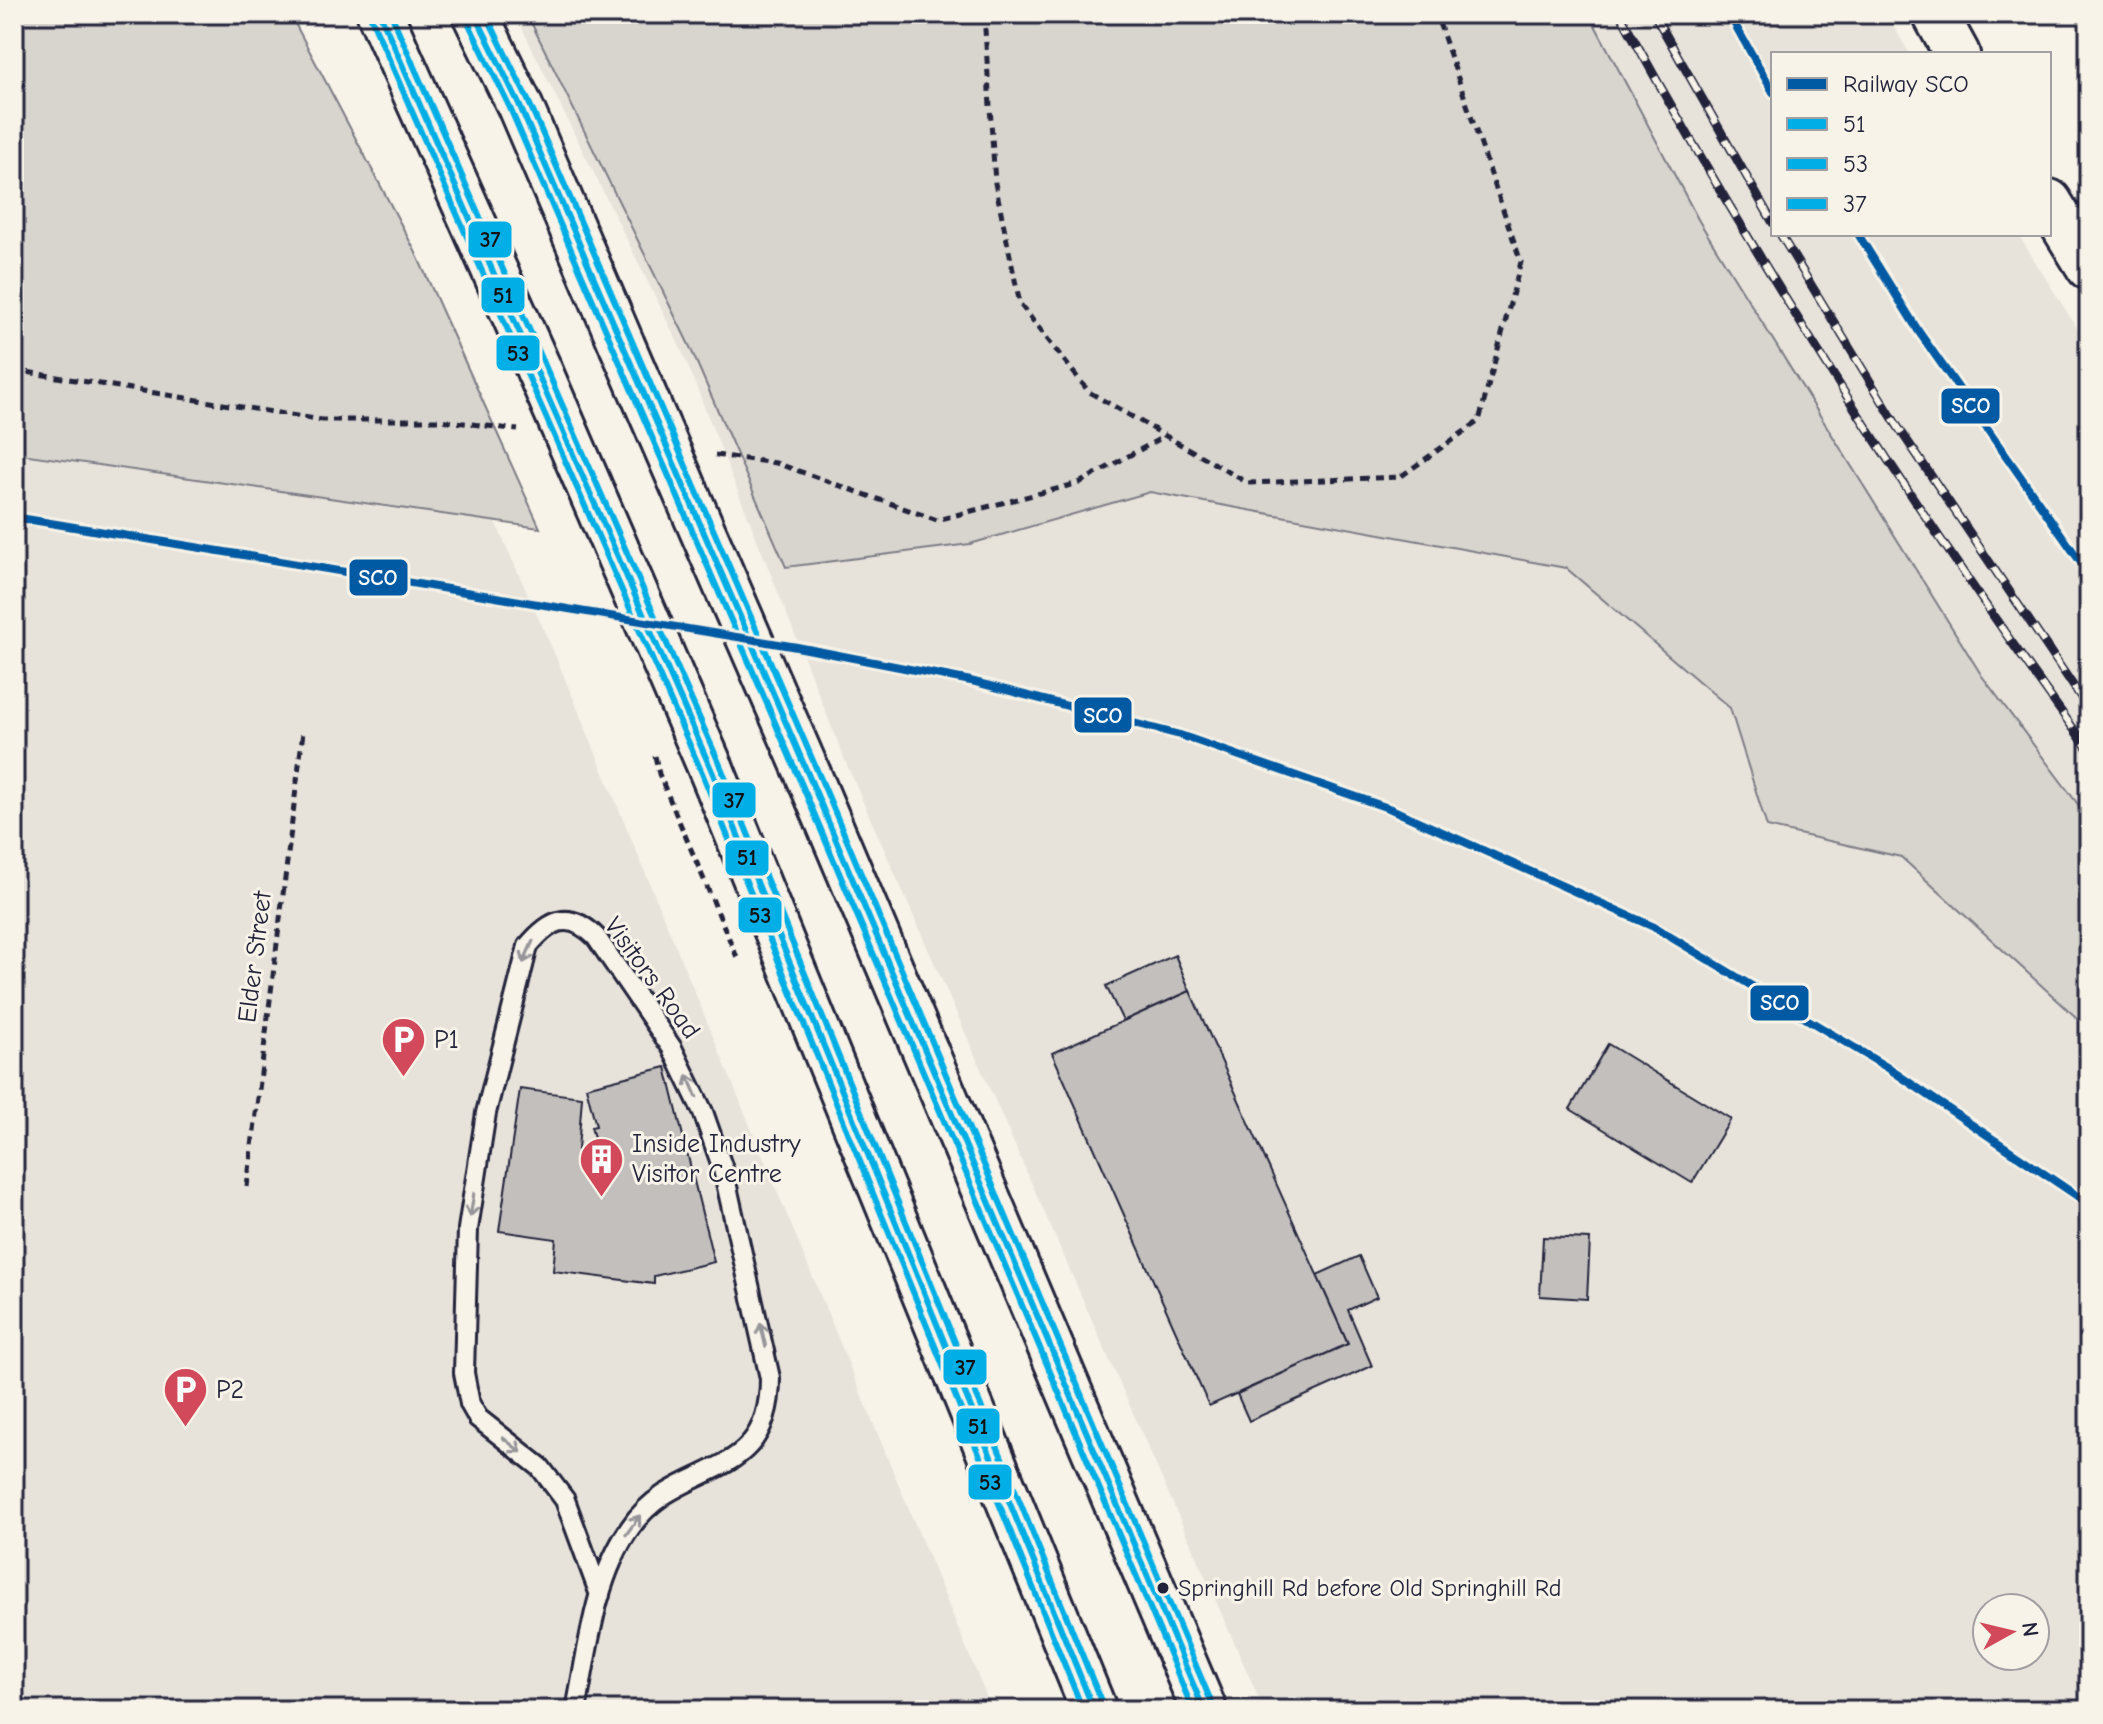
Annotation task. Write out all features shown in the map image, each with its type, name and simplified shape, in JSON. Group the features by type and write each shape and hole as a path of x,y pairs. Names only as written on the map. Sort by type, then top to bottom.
{"main road":[{"path":"380,14 539,370 711,769 1094,1710"},
{"path":"475,14 519,104 814,788 1204,1710"},
{"path":"1935,14 1956,52"},
{"path":"2051,205 2089,267"}],"lane":[{"name":"Visitors Road","path":"576,1710 600,1595 625,1536 649,1504 732,1460 754,1443 769,1409 770,1378 723,1169 687,1074 596,937 580,924 562,921 540,930 528,946 486,1113 468,1229 464,1373 470,1404 478,1418 540,1467 565,1500 600,1595"}],"path":[{"path":"984,14 995,183 1020,304 1089,392 1248,483 1400,477 1479,421 1521,262 1436,14"},
{"name":"Elder Street","path":"247,1187 303,732"}],"shaded area":[{"path":"14,14 267,14 556,657 992,1710 14,1710"},
{"path":"14,14 290,14 415,251 540,528 14,453"},
{"path":"515,14 1886,14 1909,52 1771,52 1771,236 2019,236 2089,347 2089,1710 1264,1710 846,763 682,351"},
{"path":"527,14 1589,14 1699,221 1982,676 2089,819 2089,1029 1901,857 1767,827 1730,708 1566,568 1150,492 970,544 786,567 690,347"}],"building":[{"path":"1175,955 1190,991 1123,1021 1106,986"},
{"path":"1190,991 1348,1344 1209,1406 1052,1053"},
{"path":"1608,1044 1731,1119 1692,1183 1570,1109"},
{"name":"Inside Industry Visitor Centre","path":"666,1067 714,1262 654,1276 654,1284 553,1271 556,1239 499,1231 520,1089 582,1097 577,1163 602,1166 591,1127 596,1126 586,1087"},
{"path":"1543,1237 1590,1239 1587,1299 1540,1296"},
{"path":"1359,1256 1377,1297 1348,1310 1372,1366 1249,1421 1237,1394 1348,1344 1317,1275"}],"railway":[{"path":"1620,14 1728,204 1842,390 1963,572 2089,750"},
{"path":"1654,14 1771,219"},
{"path":"1781,236 1898,427 2089,709"}],"rail line":[{"name":"SCO","path":"1729,14 1771,88"},
{"name":"SCO","path":"1859,236 1919,332 2089,574"},
{"name":"SCO","path":"14,517 797,647 971,681 1180,735 1391,809 1654,927 1888,1068 2089,1204"}],"transit line":[{"name":"51","path":"380,14 711,769 1094,1710"},
{"name":"37","path":"391,14 720,765 1103,1706"},
{"name":"51","path":"475,14 519,104 814,788 1204,1710"},
{"name":"37","path":"486,14 528,100 823,784 1213,1706"},
{"name":"53","path":"371,18 702,773 1083,1710"},
{"name":"53","path":"466,18 510,108 805,792 1193,1710"}],"place":[{"name":"P1","path":"403,1079"},
{"name":"Inside Industry Visitor Centre","path":"601,1198"},
{"name":"P2","path":"185,1429"},
{"name":"Springhill Rd before Old Springhill Rd","path":"1163,1588"}]}
